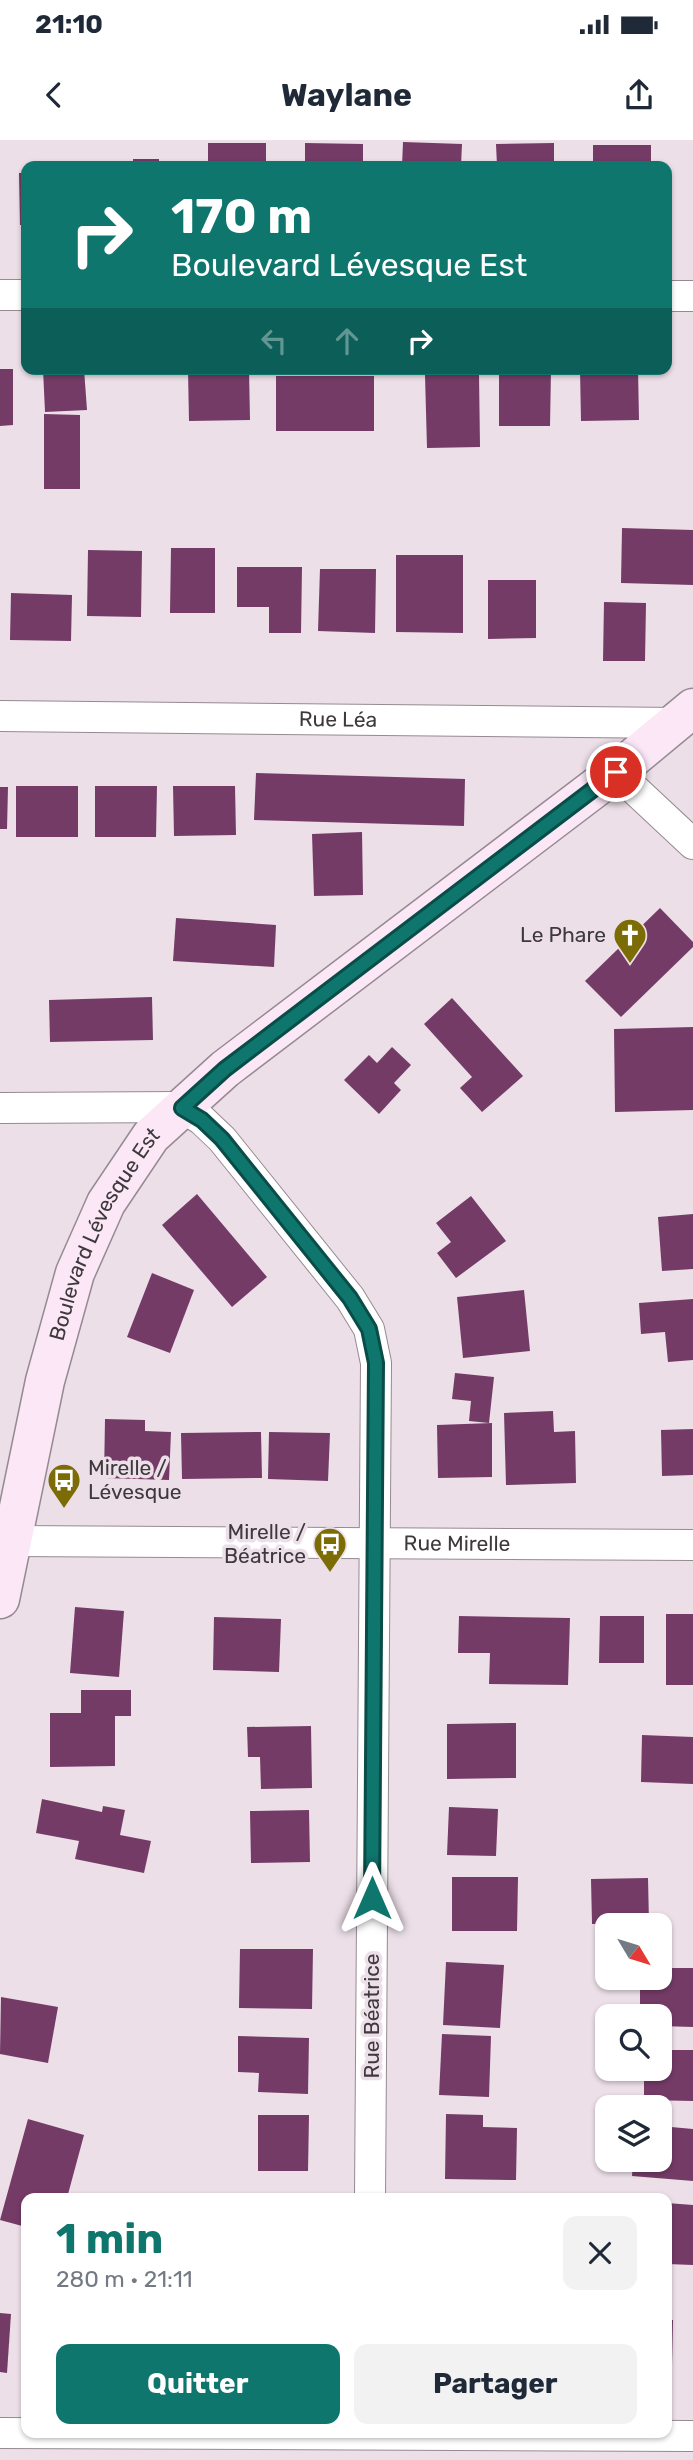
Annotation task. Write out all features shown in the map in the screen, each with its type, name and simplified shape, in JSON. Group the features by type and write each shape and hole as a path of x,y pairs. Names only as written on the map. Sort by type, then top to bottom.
{"street":[{"path":"0,295 21,295"},
{"path":"672,296 693,296"},
{"name":"Rue Léa","path":"0,716 685,715"},
{"name":"Boulevard Lévesque Est","path":"0,1599 13,1541 10,1501 65,1306 80,1261 106,1203 151,1136 225,1069 616,772 685,715"},
{"path":"616,772 693,844"},
{"path":"0,1108 182,1108"},
{"name":"Rue Béatrice","path":"182,1108 202,1120 222,1139 350,1298 369,1329 376,1363 370,2193"},
{"name":"Rue Mirelle","path":"13,1541 693,1545"},
{"path":"0,2433 21,2433"},
{"path":"672,2436 693,2436"}],"building":[{"path":"403,142 462,144 461,161 402,161"},
{"path":"208,143 266,143 266,161 208,161"},
{"path":"305,143 363,144 363,161 305,161"},
{"path":"554,143 554,161 497,161 496,144"},
{"path":"593,145 651,145 651,161 593,161"},
{"path":"133,159 159,159 159,161"},
{"path":"19,173 21,173 21,225"},
{"path":"0,369 13,369 13,425 0,426"},
{"path":"43,375 84,375 87,410 45,412"},
{"path":"188,375 249,375 250,420 189,421"},
{"path":"425,375 479,375 480,447 427,448"},
{"path":"499,375 551,375 550,426 499,426"},
{"path":"580,375 638,375 639,420 581,421"},
{"path":"276,376 374,376 374,431 276,431"},
{"path":"44,414 80,415 80,489 44,489"},
{"path":"622,528 693,530 693,585 621,583"},
{"path":"171,548 215,548 215,613 170,613"},
{"path":"88,550 142,551 141,617 87,616"},
{"path":"396,555 463,555 463,633 396,632"},
{"path":"237,567 302,567 301,633 269,633 269,607 237,607"},
{"path":"320,569 376,569 375,633 318,631"},
{"path":"488,580 536,580 536,638 488,639"},
{"path":"11,593 72,595 71,641 10,640"},
{"path":"604,602 646,603 645,661 603,661"},
{"path":"256,773 465,779 464,826 254,820"},
{"path":"16,786 78,786 78,837 16,837"},
{"path":"95,786 157,786 156,837 95,837"},
{"path":"173,786 235,786 236,835 174,836"},
{"path":"0,787 8,787 7,829 0,829"},
{"path":"362,832 363,895 314,896 312,834"},
{"path":"660,908 693,942 693,947 621,1017 585,981"},
{"path":"176,918 276,925 274,967 173,961"},
{"path":"152,997 153,1040 50,1042 49,1000"},
{"path":"452,998 523,1076 482,1112 460,1088 472,1077 424,1024"},
{"path":"693,1027 693,1110 615,1112 614,1029"},
{"path":"392,1047 411,1065 394,1083 401,1090 379,1114 344,1080 369,1055 377,1063"},
{"path":"197,1194 267,1277 232,1307 162,1225"},
{"path":"471,1196 506,1241 456,1278 437,1253 451,1242 436,1223"},
{"path":"693,1214 693,1269 662,1271 658,1217"},
{"path":"152,1273 194,1290 170,1353 127,1337"},
{"path":"524,1290 530,1351 463,1358 457,1297"},
{"path":"693,1299 693,1360 668,1362 665,1332 641,1334 639,1303"},
{"path":"455,1373 494,1377 489,1423 469,1421 471,1401 452,1399"},
{"path":"553,1411 554,1432 575,1431 576,1483 506,1485 504,1413"},
{"path":"105,1419 145,1420 145,1431 171,1432 169,1480 104,1478"},
{"path":"492,1423 492,1477 438,1478 437,1425"},
{"path":"693,1429 693,1475 662,1476 661,1430"},
{"path":"261,1432 262,1478 182,1479 181,1433"},
{"path":"269,1432 330,1433 328,1481 268,1479"},
{"path":"75,1607 124,1611 119,1677 70,1673"},
{"path":"666,1614 693,1614 693,1685 666,1685"},
{"path":"459,1616 570,1618 568,1685 489,1684 490,1653 458,1653"},
{"path":"600,1616 644,1616 644,1663 599,1663"},
{"path":"214,1617 281,1619 279,1672 213,1670"},
{"path":"81,1690 131,1690 131,1716 115,1716 115,1766 50,1767 50,1713 81,1713"},
{"path":"516,1723 516,1778 447,1779 447,1724"},
{"path":"311,1726 312,1788 261,1789 260,1757 248,1757 247,1727"},
{"path":"642,1735 693,1737 693,1784 641,1782"},
{"path":"42,1799 102,1812 103,1806 125,1810 120,1835 151,1841 144,1873 75,1859 79,1841 36,1833"},
{"path":"449,1807 498,1809 496,1856 447,1855"},
{"path":"309,1810 310,1862 251,1863 250,1811"},
{"path":"452,1877 518,1877 517,1931 452,1931"},
{"path":"648,1878 649,1913 595,1913 595,1924 592,1924 591,1879"},
{"path":"240,1949 313,1949 312,2009 239,2008"},
{"path":"446,1962 504,1965 500,2028 443,2025"},
{"path":"672,1968 693,1968 693,2027 672,2026 672,2004 640,2004 640,1990 672,1990"},
{"path":"1,1997 58,2007 48,2063 0,2054"},
{"path":"442,2034 491,2036 489,2097 439,2095"},
{"path":"238,2036 309,2038 308,2094 258,2092 259,2073 238,2072"},
{"path":"672,2050 693,2050 693,2101 672,2101 672,2095 644,2095 644,2081 672,2081"},
{"path":"446,2114 483,2115 483,2127 517,2128 516,2180 445,2179"},
{"path":"258,2115 309,2115 308,2171 258,2171"},
{"path":"28,2119 84,2135 68,2193 21,2193 21,2226 0,2220"},
{"path":"672,2127 693,2129 693,2181 632,2176 632,2172 672,2172"},
{"path":"672,2203 693,2205 693,2265 672,2264"},
{"path":"0,2313 11,2314 7,2373 0,2372"}],"place":[{"name":"Le Phare","path":"630,965"},
{"name":"Mirelle / Lévesque","path":"64,1510"},
{"name":"Mirelle / Béatrice","path":"330,1574"}],"route":[{"path":"372,1898 376,1363 369,1329 350,1298 222,1139 202,1120 182,1108 225,1069 616,772"}]}
